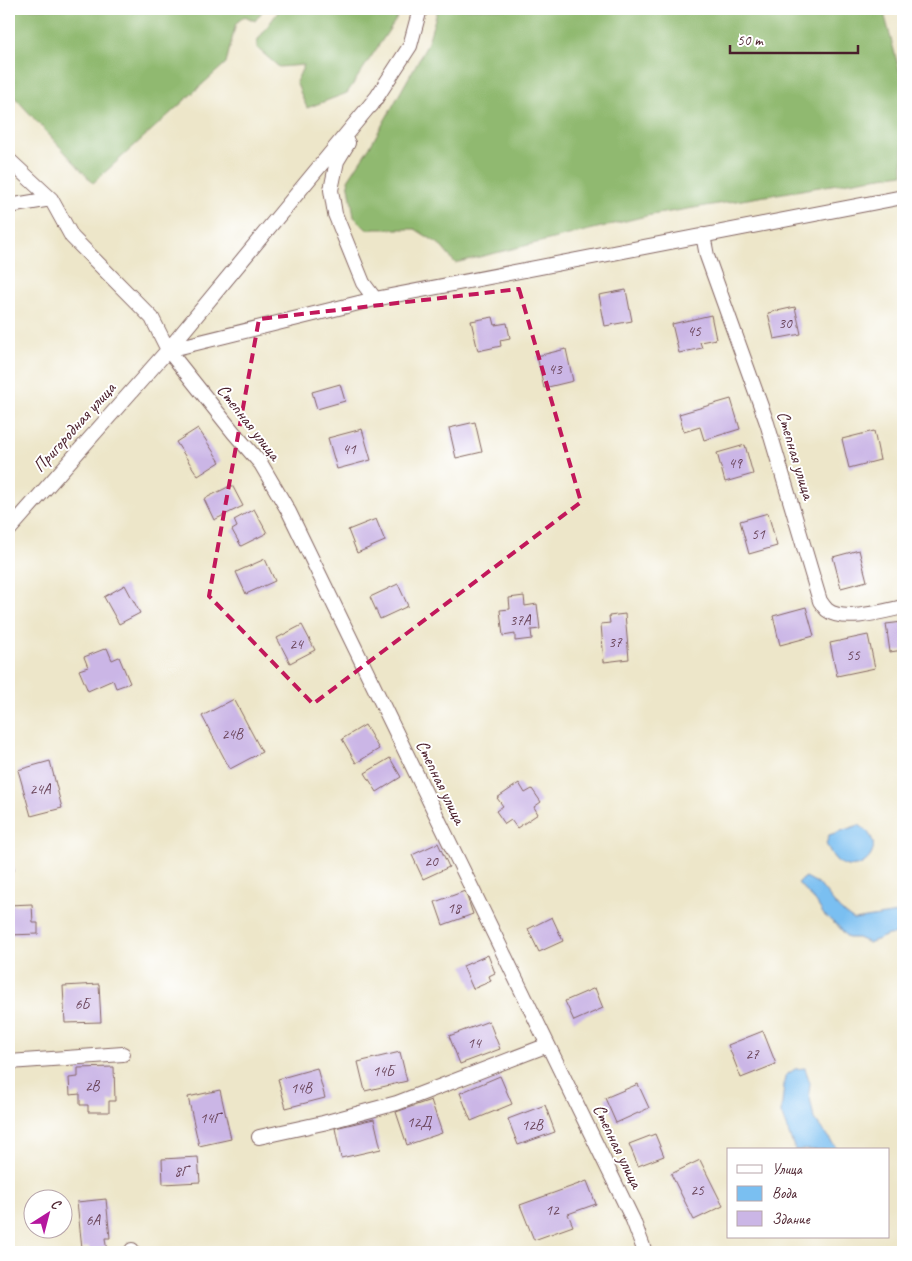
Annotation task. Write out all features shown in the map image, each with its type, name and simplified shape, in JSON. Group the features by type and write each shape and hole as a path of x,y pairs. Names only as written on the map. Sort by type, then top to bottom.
{"street":[{"path":"374,299 363,283 346,244 335,214 331,190 337,161 410,46 420,9"},
{"name":"Пригородная улица","path":"9,530 168,350 376,98"},
{"name":"Степная улица","path":"9,160 51,199 72,237 152,318 168,350 261,464 289,512 633,1220 644,1252"},
{"path":"168,350 374,299 903,197"},
{"path":"9,206 51,199"},
{"name":"Степная улица","path":"703,236 707,256 768,423 820,601 828,611 841,616 874,614 903,607"},
{"path":"259,1137 322,1123 396,1103 548,1045"},
{"path":"9,1062 123,1054"}],"highlighted area":[{"path":"519,289 581,502 313,704 209,596 259,319"}],"green space":[{"path":"9,9 264,9 255,21 245,16 236,23 226,63 93,183 9,91"},
{"path":"280,9 399,9 397,18 347,93 307,108 296,82 304,65 279,67 257,48 257,41"},
{"path":"438,9 883,9 903,84 903,174 646,216 455,263 439,244 415,229 366,229 354,217 348,180 372,143 427,45"}],"water":[{"path":"859,825 869,833 873,842 873,851 862,864 854,866 845,865 836,860 826,844 829,835"},
{"path":"806,877 819,884 840,910 854,920 903,912 903,933 888,935 869,943 858,938 848,938 839,927 824,915 816,902 798,883"},
{"path":"805,1068 810,1083 809,1093 814,1119 836,1148 794,1148 781,1113 785,1076 795,1069"}],"building":[{"path":"626,290 632,321 605,326 599,295"},
{"path":"795,307 801,334 774,339 768,313"},
{"path":"711,315 716,339 700,342 702,348 679,353 672,324"},
{"path":"493,317 495,325 507,323 510,338 500,340 501,346 478,351 471,321"},
{"path":"566,349 573,381 544,388 537,356"},
{"path":"340,384 345,401 317,409 312,392"},
{"path":"731,399 740,429 704,440 700,427 684,432 679,414"},
{"path":"475,422 482,452 456,458 449,428"},
{"path":"198,428 220,462 198,476 176,442"},
{"path":"362,429 371,460 337,469 328,438"},
{"path":"874,431 880,460 849,468 842,439"},
{"path":"745,445 753,474 725,482 717,453"},
{"path":"232,485 243,506 214,520 204,499"},
{"path":"254,509 267,533 241,546 232,530 237,527 234,520"},
{"path":"768,513 777,546 749,554 740,521"},
{"path":"376,519 385,541 357,553 348,530"},
{"path":"859,550 867,581 841,588 833,557"},
{"path":"265,559 275,581 246,594 236,572"},
{"path":"398,584 408,606 380,619 370,597"},
{"path":"125,585 140,613 119,624 104,597"},
{"path":"524,596 525,606 537,604 540,629 531,630 532,639 515,641 515,634 503,636 500,610 510,609 509,598"},
{"path":"806,607 814,636 780,645 773,616"},
{"path":"625,614 629,659 604,662 601,624 610,623 609,616"},
{"path":"903,622 903,650 890,652 886,624"},
{"path":"302,625 315,650 290,663 277,638"},
{"path":"868,635 875,668 837,676 830,643"},
{"path":"107,648 112,660 119,657 130,683 116,688 113,680 88,691 79,670 88,667 84,657"},
{"path":"234,699 262,752 230,769 202,716"},
{"path":"365,725 379,749 356,763 342,739"},
{"path":"390,758 401,777 377,792 365,773"},
{"path":"50,761 62,808 31,816 18,770"},
{"path":"519,783 525,793 532,789 541,802 534,807 538,814 517,828 511,820 505,824 496,811 503,806 497,798"},
{"path":"438,843 449,867 423,879 412,855"},
{"path":"9,845 11,845 14,871 9,872"},
{"path":"465,891 473,914 443,925 435,902"},
{"path":"32,904 33,923 38,923 38,934 9,935 9,905"},
{"path":"552,917 563,941 539,952 528,929"},
{"path":"488,955 495,973 489,976 491,981 473,989 463,966"},
{"path":"99,984 101,1022 65,1023 63,986"},
{"path":"595,988 603,1008 574,1021 565,1001"},
{"path":"489,1021 500,1049 460,1064 449,1036"},
{"path":"763,1031 776,1064 741,1078 728,1045"},
{"path":"400,1052 407,1081 365,1091 358,1062"},
{"path":"114,1067 115,1101 109,1101 109,1112 88,1112 88,1105 80,1105 80,1094 70,1095 69,1078 78,1077 78,1068"},
{"path":"317,1068 325,1098 286,1108 278,1079"},
{"path":"500,1076 512,1104 471,1121 460,1093"},
{"path":"638,1084 649,1108 616,1123 605,1098"},
{"path":"220,1090 231,1139 199,1146 188,1097"},
{"path":"431,1100 442,1133 407,1145 396,1112"},
{"path":"545,1105 555,1132 518,1145 508,1119"},
{"path":"374,1119 381,1149 341,1158 335,1128"},
{"path":"655,1134 664,1156 638,1166 629,1144"},
{"path":"198,1157 200,1182 163,1184 162,1159"},
{"path":"700,1160 723,1206 694,1220 671,1174"},
{"path":"587,1181 596,1204 568,1214 573,1226 534,1240 520,1205"},
{"path":"106,1199 110,1238 105,1238 107,1252 90,1252 89,1247 82,1248 77,1202"}]}
